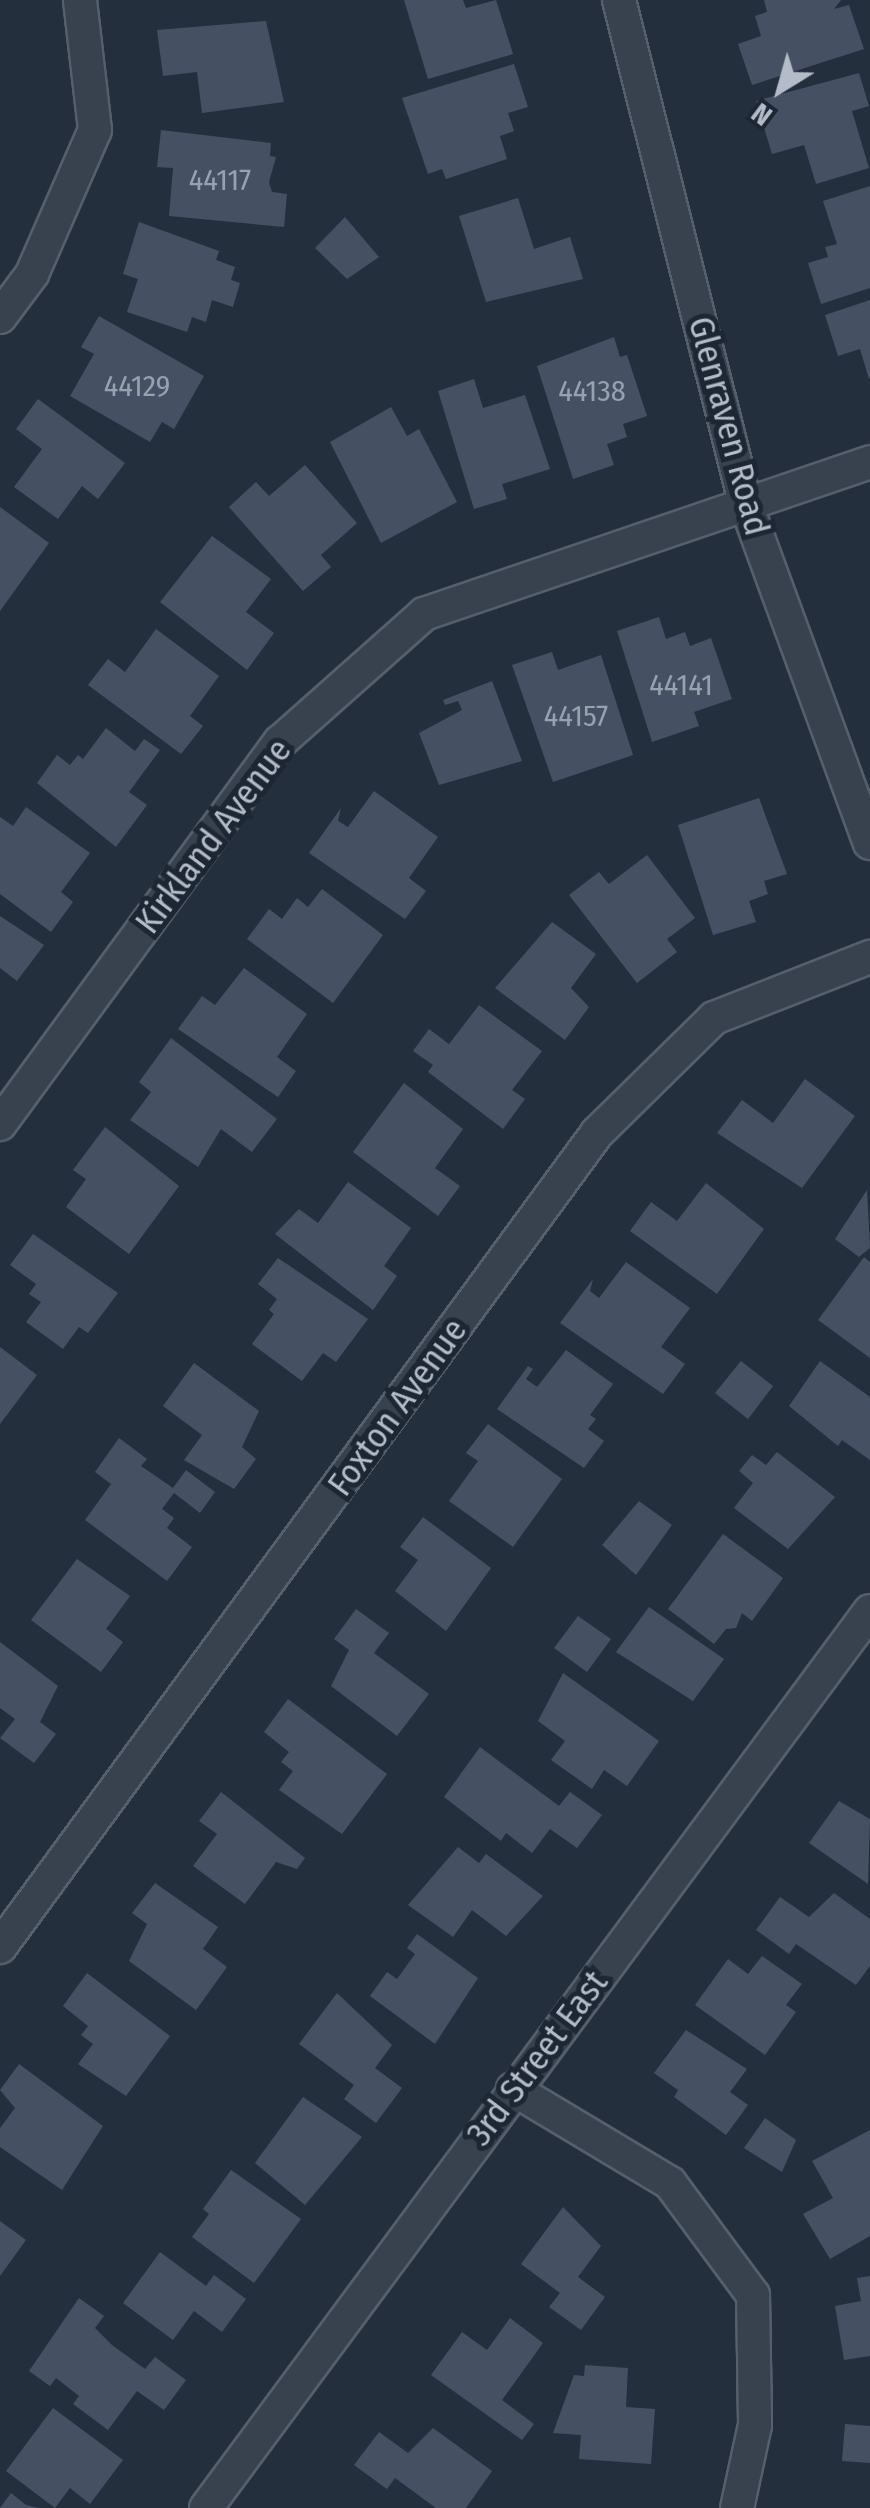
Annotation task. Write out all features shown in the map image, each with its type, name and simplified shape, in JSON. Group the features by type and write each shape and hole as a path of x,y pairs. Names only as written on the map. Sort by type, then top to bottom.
{"street":[{"path":"0,317 32,274 95,130 80,0"},
{"name":"Glenraven Road","path":"619,0 745,502 870,843"},
{"name":"Kirkland Avenue","path":"0,1124 280,742 424,614 870,462"},
{"name":"Foxton Avenue","path":"0,1947 598,1133 714,1018 870,958"},
{"name":"3rd Street East","path":"206,2508 870,1611"},
{"path":"513,2089 670,2184 753,2295 755,2425 737,2508"}],"building":[{"path":"404,0 463,0 466,8 496,0 513,54 428,79"},
{"path":"764,0 841,0 834,9 849,5 864,49 752,85 738,44 761,36 755,16 767,12"},
{"path":"266,21 284,102 202,113 197,72 163,76 157,30"},
{"path":"514,64 528,107 508,113 514,131 500,136 507,159 446,179 442,169 428,174 402,98"},
{"path":"859,73 869,106 852,111 869,168 816,184 804,145 772,154 756,101"},
{"path":"161,130 271,143 270,156 276,157 269,182 272,192 287,194 284,227 169,216 173,168 157,167"},
{"path":"870,186 870,288 821,304 808,263 828,257 825,247 837,244 823,201"},
{"path":"518,198 534,249 570,237 583,279 486,302 459,216"},
{"path":"345,217 379,257 347,279 315,248"},
{"path":"139,222 219,251 216,260 235,267 231,280 240,283 233,307 212,300 206,322 192,317 187,332 127,312 138,279 123,274"},
{"path":"870,300 869,379 860,349 838,356 825,315"},
{"path":"99,316 204,376 174,429 162,422 150,442 70,396 94,354 81,347"},
{"path":"614,337 620,357 627,355 647,416 623,424 627,437 607,444 614,465 573,479 537,366"},
{"path":"474,379 483,408 525,395 550,469 502,484 507,499 474,509 438,391"},
{"path":"38,399 125,463 98,499 82,486 58,519 14,487 42,449 16,429"},
{"path":"391,407 407,436 419,429 457,502 381,543 330,442"},
{"path":"305,465 357,523 321,555 331,567 303,591 229,507 256,482 269,496"},
{"path":"0,507 49,543 0,611"},
{"path":"212,536 271,579 246,612 274,633 247,670 160,602"},
{"path":"659,617 666,639 685,632 690,646 711,638 732,699 694,712 699,726 652,742 617,631"},
{"path":"156,629 219,676 190,716 203,726 181,754 88,685 108,659 125,672"},
{"path":"552,652 558,670 601,655 633,755 553,782 512,665"},
{"path":"492,681 522,761 439,785 419,733 462,710 458,701 445,705 443,700"},
{"path":"106,728 135,751 144,739 160,750 129,792 147,805 116,847 37,783 57,755 70,765 78,755 83,759"},
{"path":"374,791 438,837 409,878 426,891 405,919 309,853 341,808 338,821 348,827"},
{"path":"759,798 787,874 764,881 768,894 749,901 756,922 713,935 678,825"},
{"path":"26,807 90,853 61,892 73,902 51,932 0,894 0,817 13,826"},
{"path":"647,855 695,918 667,939 677,952 637,983 569,895 599,872 609,884"},
{"path":"322,889 383,935 333,1003 247,939 269,909 282,919 297,898 308,907"},
{"path":"0,916 44,945 17,981 0,968"},
{"path":"552,922 596,954 571,988 589,1007 565,1040 495,988"},
{"path":"244,968 307,1014 277,1057 296,1071 278,1097 178,1029 202,996 215,1005"},
{"path":"479,1005 542,1051 512,1090 525,1099 503,1129 428,1072 433,1065 413,1051 429,1029 449,1044"},
{"path":"171,1038 277,1119 252,1152 221,1129 198,1167 130,1120 151,1092 139,1082"},
{"path":"805,1079 855,1116 802,1188 717,1133 742,1100 773,1123"},
{"path":"404,1083 463,1129 435,1168 460,1186 438,1216 353,1152"},
{"path":"105,1127 179,1186 129,1254 66,1207 86,1179 73,1170"},
{"path":"348,1182 411,1228 384,1266 397,1276 373,1310 275,1234 299,1209 318,1223"},
{"path":"706,1183 764,1229 717,1294 630,1231 651,1202 677,1221"},
{"path":"867,1190 870,1248 859,1257 835,1239"},
{"path":"33,1234 118,1293 88,1333 79,1327 63,1349 26,1322 41,1302 29,1294 36,1284 10,1265"},
{"path":"864,1257 870,1262 870,1358 818,1320"},
{"path":"278,1258 368,1319 336,1362 323,1353 302,1381 252,1344 274,1314 269,1310 277,1299 258,1284"},
{"path":"626,1262 690,1308 661,1347 685,1364 663,1394 560,1323 593,1279 590,1291 599,1298"},
{"path":"0,1347 37,1375 0,1424"},
{"path":"566,1350 613,1384 590,1415 596,1419 588,1429 604,1441 584,1468 497,1409 528,1366 533,1369 526,1379 537,1387"},
{"path":"741,1361 773,1386 748,1419 715,1393"},
{"path":"820,1361 870,1397 870,1460 842,1440 838,1446 789,1406"},
{"path":"194,1363 259,1411 242,1447 256,1459 234,1489 184,1460 202,1435 163,1406"},
{"path":"488,1424 562,1479 513,1547 449,1501 478,1461 466,1453"},
{"path":"119,1438 147,1459 141,1466 173,1488 186,1470 215,1492 200,1513 174,1493 162,1509 174,1518 167,1528 192,1547 167,1581 85,1520 111,1484 95,1472"},
{"path":"777,1452 835,1497 788,1549 734,1508 753,1483 739,1471 752,1455 766,1465"},
{"path":"639,1501 672,1525 636,1575 602,1545"},
{"path":"423,1517 491,1568 446,1631 395,1591 418,1560 400,1547"},
{"path":"723,1534 783,1578 752,1621 742,1613 736,1628 726,1629 714,1644 668,1609"},
{"path":"77,1559 130,1596 106,1629 123,1642 101,1672 31,1620"},
{"path":"649,1607 724,1659 693,1701 616,1652"},
{"path":"356,1609 389,1633 374,1653 429,1694 397,1736 331,1686 349,1650 334,1639"},
{"path":"578,1616 611,1639 587,1672 554,1648"},
{"path":"0,1642 58,1686 40,1722 56,1734 34,1763 0,1738 15,1719 0,1708"},
{"path":"563,1673 659,1741 627,1786 604,1770 592,1789 551,1760 565,1741 538,1721"},
{"path":"288,1699 387,1774 342,1834 279,1790 293,1771 281,1762 289,1752 264,1732"},
{"path":"480,1747 559,1806 570,1792 602,1815 577,1848 550,1829 532,1853 506,1833 501,1841 444,1797"},
{"path":"221,1792 305,1858 297,1869 276,1862 245,1904 193,1866 217,1834 199,1821"},
{"path":"839,1801 870,1819 868,1884 809,1843"},
{"path":"458,1847 479,1863 486,1854 543,1896 506,1936 472,1910 453,1937 408,1905"},
{"path":"155,1883 218,1927 203,1949 227,1967 196,2010 129,1961 147,1924 132,1913"},
{"path":"834,1893 870,1919 870,1966 856,1985 796,1944 789,1954 756,1930 780,1897 809,1917"},
{"path":"417,1934 478,1978 435,2044 370,1996 387,1972 397,1979 415,1954 407,1948"},
{"path":"762,1956 802,1984 786,2005 796,2012 765,2055 695,2005 728,1959 748,1974"},
{"path":"87,1973 170,2036 126,2096 78,2064 93,2044 81,2035 88,2026 63,2006"},
{"path":"337,1993 392,2045 375,2068 402,2088 376,2123 344,2099 354,2085 299,2044"},
{"path":"686,2030 747,2069 730,2092 748,2105 726,2135 674,2097 678,2090 654,2073"},
{"path":"19,2064 103,2126 62,2190 0,2147 0,2128 15,2108 0,2090"},
{"path":"303,2097 362,2137 305,2205 255,2163"},
{"path":"765,2118 796,2140 782,2172 744,2148"},
{"path":"870,2130 870,2236 830,2259 803,2214 833,2198 812,2161"},
{"path":"231,2170 301,2219 254,2283 192,2237 209,2214 203,2209"},
{"path":"563,2207 601,2246 578,2277 605,2297 581,2330 549,2307 560,2293 521,2264"},
{"path":"0,2221 26,2240 0,2276"},
{"path":"160,2252 206,2286 214,2275 246,2299 222,2332 194,2311 173,2340 123,2303"},
{"path":"870,2276 870,2356 844,2360 835,2306 861,2301 857,2278"},
{"path":"79,2298 104,2316 95,2328 112,2345 145,2369 155,2357 186,2380 164,2410 137,2391 108,2430 73,2404 79,2396 56,2378 50,2386 29,2371"},
{"path":"510,2318 543,2343 502,2400 534,2424 522,2440 431,2375 462,2332 487,2350"},
{"path":"585,2365 628,2368 626,2407 655,2409 651,2464 579,2459 581,2435 553,2433 574,2375 584,2376"},
{"path":"53,2408 123,2460 90,2504 70,2488 55,2508 6,2471"},
{"path":"845,2424 870,2426 870,2463 842,2461"},
{"path":"433,2428 492,2471 466,2508 436,2508 395,2478 387,2489 354,2465 379,2432 408,2453"},
{"path":"11,2493 26,2505 39,2508 0,2508"}]}
